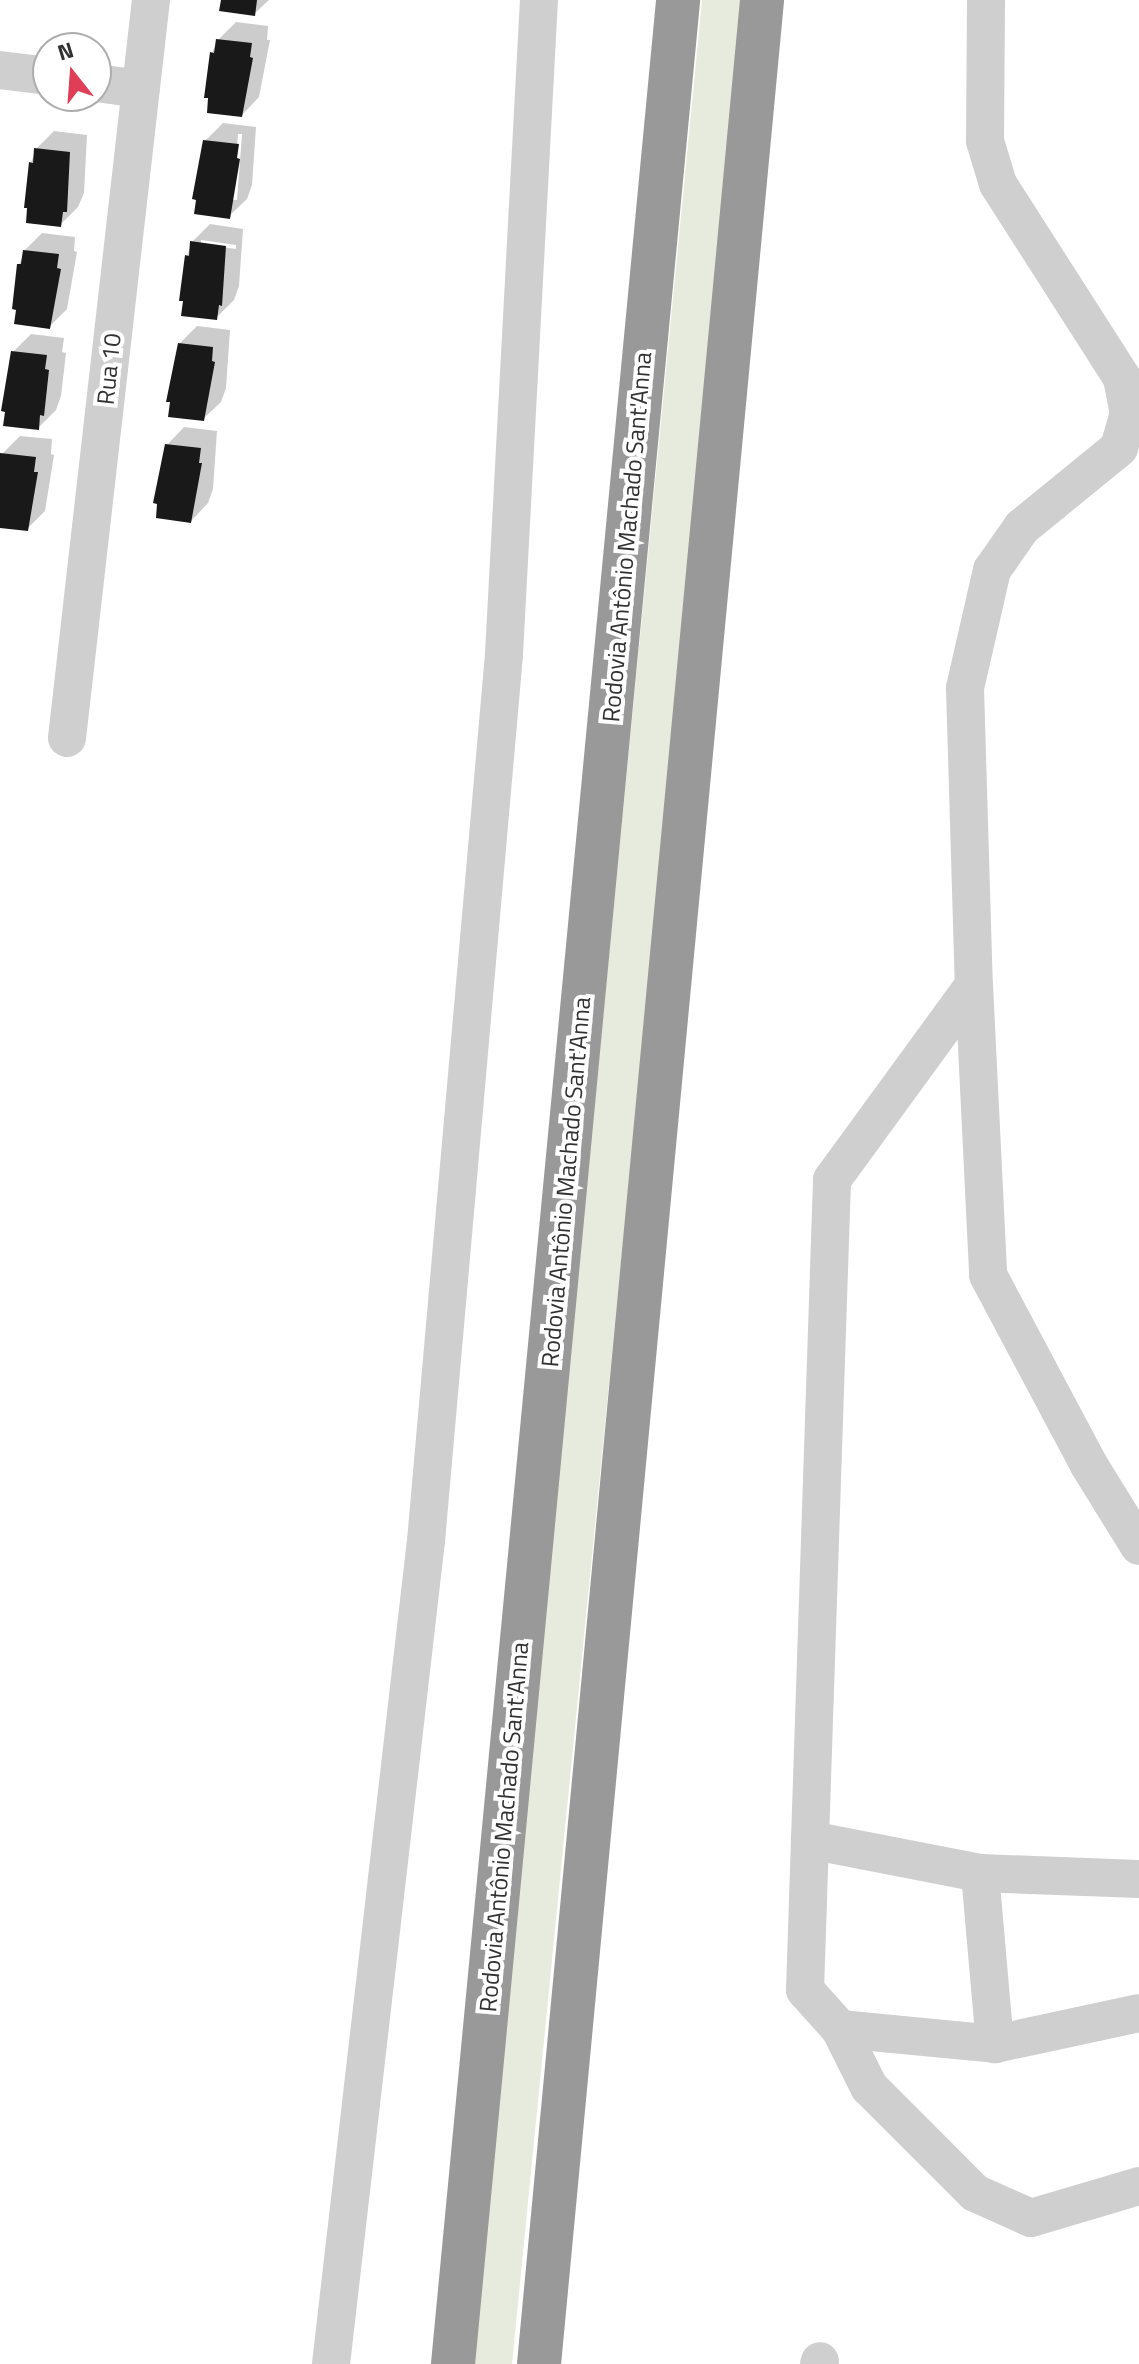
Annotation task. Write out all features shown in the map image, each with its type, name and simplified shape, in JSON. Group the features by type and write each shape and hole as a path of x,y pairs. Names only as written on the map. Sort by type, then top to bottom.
{"highway":[{"name":"Rodovia Antônio Machado Sant'Anna","path":"453,2364 678,0"},
{"path":"539,2364 762,0"}],"street":[{"name":"Rua 10","path":"67,738 151,0"},
{"path":"331,2364 426,1541 504,654 539,0"},
{"path":"986,0 985,141 998,184 1122,378 1129,413 1119,448 1022,527 992,570 965,688 974,985 988,1275 1089,1465 1139,1546"},
{"path":"0,70 32,74"},
{"path":"112,85 141,89"},
{"path":"974,985 832,1180 805,1990 840,2029 869,2087 975,2193 1031,2218 1139,2186"},
{"path":"810,1840 980,1873 1139,1879"},
{"path":"980,1873 995,2044"},
{"path":"840,2029 995,2044 1139,2013"}],"shaded area":[{"path":"702,0 743,0 690,565 512,2364 472,2364"}],"building":[{"path":"221,0 257,0 255,16 219,11"},
{"path":"216,39 252,43 250,57 253,58 242,117 207,113 208,98 204,98 210,52 214,53"},
{"path":"203,140 239,144 237,158 240,159 230,219 194,214 196,200 192,199"},
{"path":"34,148 70,152 67,212 63,212 61,227 26,223 27,208 24,208 29,162 33,163"},
{"path":"190,241 226,246 222,306 219,305 217,320 181,316 183,301 179,301"},
{"path":"23,250 59,254 57,268 61,269 50,329 14,324 16,310 12,309 17,264 21,264"},
{"path":"178,343 213,347 212,361 215,362 204,421 168,417 170,402 166,402"},
{"path":"11,351 47,355 45,369 49,370 44,416 40,415 39,430 3,426 5,412 1,411"},
{"path":"165,444 201,448 199,463 202,463 191,523 156,518 157,504 153,503"},
{"path":"0,453 36,457 34,472 38,472 28,531 0,528"}]}
